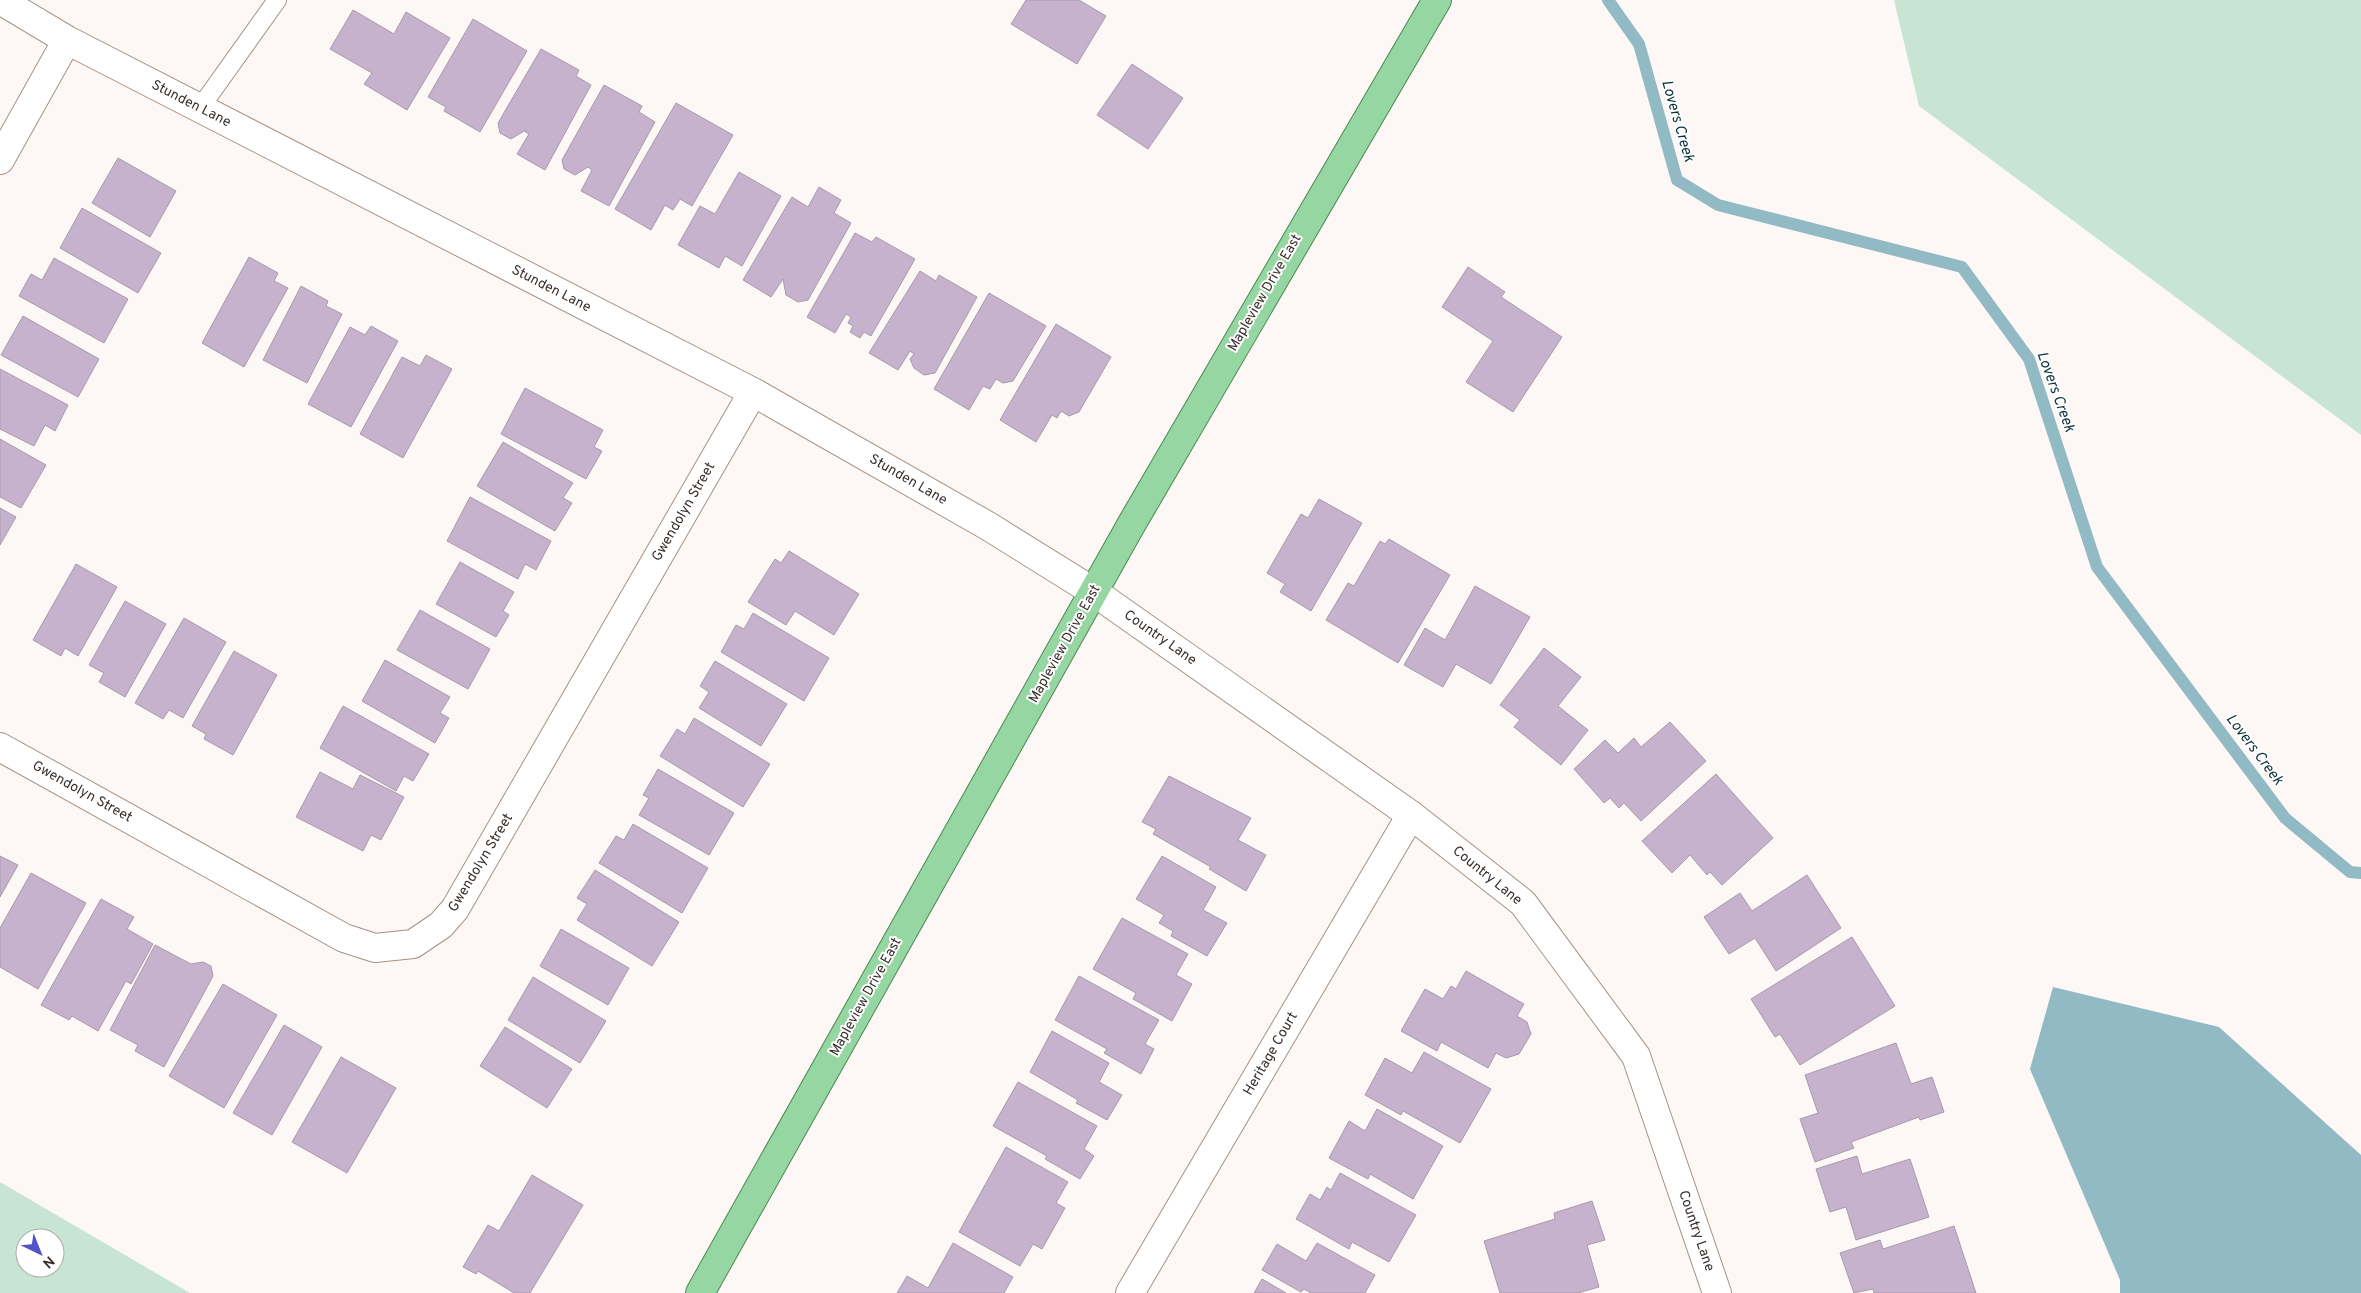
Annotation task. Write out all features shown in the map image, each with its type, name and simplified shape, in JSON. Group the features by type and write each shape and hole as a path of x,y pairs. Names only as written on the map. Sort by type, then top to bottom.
{"main road":[{"name":"Mapleview Drive East","path":"700,1293 1250,317 1437,0"}],"street":[{"name":"Stunden Lane","path":"0,0 67,40 753,392 988,526 1094,592"},
{"path":"0,160 67,40"},
{"name":"Gwendolyn Street","path":"0,747 344,938 375,948 413,944 441,926 455,909 753,392"},
{"name":"Country Lane","path":"1094,592 1411,815 1523,903 1636,1056 1717,1293"},
{"name":"Heritage Court","path":"1130,1293 1411,815"}],"lane":[{"path":"200,108 278,0"}],"green space":[{"path":"1894,0 2361,0 2361,435 1919,106"},
{"path":"0,1182 190,1293 0,1293"}],"water":[{"path":"2053,987 2219,1027 2361,1155 2361,1293 2120,1293 2120,1280 2030,1069"}],"building":[{"path":"1026,0 1079,0 1106,16 1077,64 1011,24"},
{"path":"353,10 394,34 406,12 450,38 407,110 364,84 372,73 330,49"},
{"path":"473,19 527,51 480,132 444,111 446,107 428,97"},
{"path":"541,49 579,70 576,76 591,85 545,170 517,154 529,134 524,131 511,139 500,133 498,123"},
{"path":"1132,64 1183,98 1148,149 1097,115"},
{"path":"604,85 642,106 639,112 655,122 609,206 581,191 592,170 588,167 575,175 564,169 562,160"},
{"path":"676,103 733,135 692,206 680,199 673,210 665,205 651,230 615,209"},
{"path":"118,158 176,191 150,237 92,203"},
{"path":"739,172 781,196 742,266 725,256 719,268 678,245 700,206 715,214"},
{"path":"819,187 841,200 834,213 851,223 808,300 798,302 786,295 783,279 771,297 743,280 792,197 808,207"},
{"path":"82,208 161,253 138,293 60,248"},
{"path":"855,233 872,242 876,237 915,259 871,336 864,332 860,338 850,332 853,326 848,323 851,317 846,314 835,333 807,317"},
{"path":"249,257 278,273 274,281 288,288 244,367 202,343"},
{"path":"54,258 128,299 104,343 19,296 31,274 42,280"},
{"path":"1468,267 1505,292 1501,297 1562,337 1513,412 1466,382 1493,341 1442,307"},
{"path":"920,271 936,281 939,275 977,297 935,373 924,375 914,368 910,359 914,354 910,351 898,370 869,353"},
{"path":"301,286 328,301 326,306 342,314 307,383 263,360"},
{"path":"989,293 1046,326 1013,381 1003,383 996,379 990,389 983,386 969,410 934,389"},
{"path":"23,316 99,359 78,397 1,355"},
{"path":"1056,324 1111,357 1079,412 1069,416 1061,411 1057,418 1052,415 1036,442 1000,420"},
{"path":"371,326 398,341 351,427 308,404 350,327 365,335"},
{"path":"426,355 452,369 403,458 360,434 402,357 420,366"},
{"path":"0,369 68,405 55,431 45,425 34,446 0,429"},
{"path":"525,388 603,430 594,447 602,451 586,479 501,434"},
{"path":"0,439 46,465 21,508 0,497"},
{"path":"503,442 573,483 563,498 572,503 555,531 477,486"},
{"path":"470,497 551,541 536,570 525,564 518,579 447,541"},
{"path":"1319,499 1362,523 1311,611 1280,592 1285,584 1267,573 1301,514 1308,518"},
{"path":"0,508 16,517 0,545"},
{"path":"1389,539 1450,575 1398,663 1326,620 1348,583 1354,586 1380,541 1385,544"},
{"path":"789,551 859,594 834,635 795,611 786,625 748,602 775,559 781,563"},
{"path":"460,562 514,592 503,611 509,615 496,637 436,604"},
{"path":"76,564 117,587 78,656 65,648 61,656 33,640"},
{"path":"1475,586 1530,617 1491,684 1456,664 1443,687 1404,665 1425,628 1445,640"},
{"path":"125,601 166,624 125,697 99,682 104,673 89,665"},
{"path":"420,610 490,649 468,689 397,650"},
{"path":"753,613 829,658 804,701 721,652 736,625 744,629"},
{"path":"184,618 226,642 183,718 169,710 163,719 135,703"},
{"path":"1544,648 1581,677 1558,706 1588,730 1561,765 1514,727 1520,720 1500,705"},
{"path":"234,651 277,675 233,755 204,739 206,734 192,726"},
{"path":"385,660 450,697 440,713 449,718 435,743 362,701"},
{"path":"715,661 787,704 761,746 699,708 709,692 700,686"},
{"path":"343,706 429,754 413,781 404,776 396,791 320,748"},
{"path":"694,718 770,764 743,807 660,756 677,729 685,734"},
{"path":"1670,722 1706,761 1641,821 1624,803 1619,808 1610,798 1604,803 1574,769 1605,740 1618,753 1634,738 1641,747"},
{"path":"658,769 734,813 709,855 639,815 649,798 643,795"},
{"path":"320,772 353,789 360,775 404,797 381,840 371,835 363,851 296,817"},
{"path":"1716,774 1773,838 1722,885 1710,872 1707,875 1690,855 1672,873 1642,841"},
{"path":"1169,776 1251,818 1238,840 1266,855 1246,891 1209,869 1211,867 1153,834 1156,829 1142,822"},
{"path":"633,824 708,868 682,913 599,863 616,836 624,840"},
{"path":"0,856 18,865 0,897"},
{"path":"1162,856 1216,887 1203,910 1227,923 1207,956 1171,936 1173,931 1159,923 1164,915 1136,899"},
{"path":"595,870 679,922 652,966 577,920 587,904 577,898"},
{"path":"31,873 86,903 38,989 0,967 0,928"},
{"path":"1807,875 1841,928 1776,971 1755,938 1729,954 1704,917 1740,893 1752,911"},
{"path":"101,899 134,917 127,929 153,944 131,984 126,981 98,1031 72,1016 69,1020 41,1005"},
{"path":"1122,918 1188,954 1176,975 1192,984 1172,1021 1133,999 1136,993 1093,969"},
{"path":"561,929 629,968 608,1005 540,966"},
{"path":"1852,937 1895,1006 1800,1065 1780,1034 1775,1037 1751,999"},
{"path":"155,945 191,964 203,962 211,966 213,976 164,1067 135,1051 138,1045 110,1030"},
{"path":"1466,971 1524,1004 1517,1016 1527,1022 1531,1034 1519,1054 1506,1058 1496,1053 1488,1068 1441,1042 1437,1051 1401,1031 1425,989 1443,999 1451,986 1456,989"},
{"path":"1079,976 1159,1020 1145,1044 1154,1049 1141,1074 1104,1053 1107,1049 1055,1020"},
{"path":"533,977 606,1021 580,1063 508,1020"},
{"path":"223,984 277,1015 224,1108 169,1076"},
{"path":"284,1025 322,1047 272,1135 233,1113"},
{"path":"505,1027 572,1069 547,1108 480,1066"},
{"path":"1052,1031 1109,1063 1099,1082 1122,1095 1107,1120 1076,1103 1078,1100 1030,1072"},
{"path":"1896,1043 1911,1084 1932,1077 1944,1112 1920,1120 1919,1117 1851,1142 1854,1148 1815,1162 1800,1119 1818,1113 1805,1075"},
{"path":"1424,1052 1491,1089 1460,1143 1403,1111 1401,1115 1365,1095 1385,1058 1412,1073"},
{"path":"341,1057 396,1088 347,1173 292,1142"},
{"path":"1018,1082 1097,1126 1084,1149 1094,1156 1080,1179 1045,1159 1047,1156 993,1126"},
{"path":"1377,1109 1443,1146 1413,1199 1370,1174 1368,1179 1329,1158 1349,1121 1365,1131"},
{"path":"1006,1147 1068,1182 1056,1203 1065,1208 1042,1249 1033,1244 1020,1266 959,1232"},
{"path":"1857,1156 1862,1174 1910,1159 1929,1217 1856,1240 1846,1207 1830,1212 1816,1169"},
{"path":"1340,1173 1416,1215 1389,1262 1352,1242 1349,1249 1296,1219 1310,1194 1320,1200 1327,1187 1331,1190"},
{"path":"532,1175 583,1205 530,1293 514,1293 478,1271 476,1274 463,1267 488,1225 499,1231"},
{"path":"1592,1201 1605,1240 1587,1245 1599,1287 1578,1293 1500,1293 1484,1241 1555,1219 1554,1213"},
{"path":"1954,1226 1976,1293 1874,1293 1873,1289 1854,1293 1840,1253 1880,1240 1883,1249"},
{"path":"953,1243 1013,1277 1004,1293 897,1293 907,1276 928,1288"},
{"path":"1317,1243 1375,1275 1365,1293 1311,1293 1304,1289 1301,1292 1262,1270 1277,1244 1306,1261"},
{"path":"1262,1279 1286,1293 1254,1293"}],"waterway":[{"name":"Lovers Creek","path":"1608,0 1639,44 1677,180 1718,205 1962,267 2029,359 2097,567 2285,818 2350,872 2361,873"}]}
